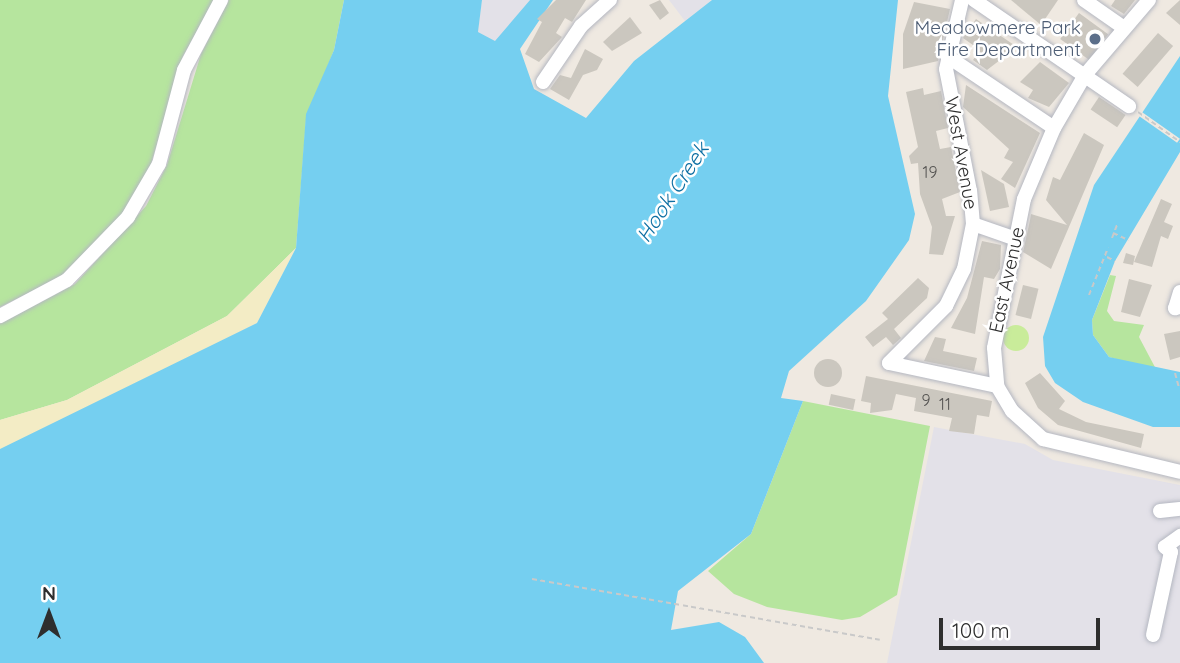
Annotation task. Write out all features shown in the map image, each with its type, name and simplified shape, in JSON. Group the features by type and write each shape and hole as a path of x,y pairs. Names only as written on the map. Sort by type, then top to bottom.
{"street":[{"path":"0,316 67,280 128,217 159,164 184,70 221,0"},
{"path":"543,82 581,26 610,0"},
{"name":"West Avenue","path":"962,0 947,56 973,224 964,269 946,306 889,363 997,386"},
{"path":"974,0 1129,106"},
{"path":"1084,0 1124,28"},
{"name":"East Avenue","path":"997,386 995,334 1024,199 1054,128 1085,75 1149,0"},
{"path":"947,56 1054,128"},
{"path":"973,224 1016,239"},
{"path":"1178,308 1180,292"},
{"path":"997,386 1027,428 1059,447 1180,472"},
{"path":"1160,511 1180,509"},
{"path":"1153,635 1175,549 1167,542 1180,536"}],"path":[{"path":"1129,106 1180,142"},
{"path":"1112,239 1117,225"},
{"path":"1114,233 1128,240"},
{"path":"1089,295 1108,248"},
{"path":"1106,257 1115,261"},
{"path":"1173,388 1180,388 1175,373"},
{"path":"532,579 880,640"}],"shaded area":[{"path":"482,0 530,0 496,42 478,32"},
{"path":"669,0 712,0 685,21"},
{"path":"934,427 1025,444 1053,460 1180,485 1180,663 887,663"}],"green space":[{"path":"0,0 214,0 183,56 148,174 115,225 69,273 0,307"},
{"path":"229,0 344,0 334,50 306,120 296,248 227,316 67,400 0,420 0,324 75,284 146,206 167,165 201,54"},
{"path":"1110,275 1116,276 1107,311 1114,321 1144,325 1139,337 1157,371 1109,357 1093,335 1092,320"},
{"path":"1016,325 1025,329 1029,338 1025,347 1016,351 1007,347 1003,338 1007,329"},
{"path":"803,401 930,426 897,595 860,617 842,620 767,607 734,594 708,571 751,534"}],"sand":[{"path":"296,248 257,323 0,452 0,420 67,400 227,316"}],"water":[{"name":"Hook Creek","path":"344,0 482,0 478,32 495,41 530,0 553,0 520,49 534,89 586,118 634,61 712,0 898,0 888,96 915,214 909,240 866,301 789,371 781,398 803,401 751,534 678,591 671,630 719,622 745,637 764,663 0,663 0,449 257,323 296,248 306,114 334,50"},
{"path":"1180,56 1180,152 1115,261 1092,320 1093,335 1109,357 1180,372 1180,427 1153,427 1083,402 1055,383 1045,366 1043,337 1094,185"}],"pier":[{"path":"1139,110 1180,139 1177,143 1136,114"}],"building":[{"path":"556,0 586,0 572,22 565,18 556,33 562,37 539,62 525,54 542,22 537,19"},
{"path":"660,0 669,13 660,20 649,5"},
{"path":"1011,0 1058,0 1041,25"},
{"path":"1115,0 1135,0 1124,14 1111,6"},
{"path":"1180,0 1180,25 1166,13"},
{"path":"914,2 950,9 938,61 903,69 903,34"},
{"path":"1079,13 1108,34 1089,60 1060,39"},
{"path":"630,17 642,33 612,51 603,42"},
{"path":"976,19 1017,47 987,70 973,60 980,50 963,38"},
{"path":"1158,33 1173,46 1138,87 1123,74"},
{"path":"585,49 603,59 597,70 583,75 569,100 550,89 560,75 571,78"},
{"path":"1040,62 1069,83 1049,107 1028,98 1033,90 1020,82"},
{"path":"966,85 1040,133 1015,188 1001,179 1013,162 1004,158 1009,149 963,107"},
{"path":"923,88 924,95 941,91 948,128 936,131 940,149 951,147 960,192 942,199 946,216 955,216 943,255 929,254 932,227 920,194 918,163 911,164 909,156 918,147 906,92"},
{"path":"1099,97 1126,115 1117,127 1091,109"},
{"path":"1084,133 1104,145 1051,269 1023,252 1031,214 1067,225 1046,200 1053,177 1060,180"},
{"path":"981,170 1004,184 1009,207 990,211"},
{"path":"1161,199 1172,204 1164,222 1173,226 1168,239 1161,236 1152,267 1134,262"},
{"path":"982,241 1001,245 1000,269 994,279 984,277 975,334 951,328 967,298"},
{"path":"1126,253 1135,256 1133,265 1123,263"},
{"path":"918,278 929,288 927,298 894,329 901,338 893,345 886,337 873,347 865,337 888,319 882,313"},
{"path":"1129,279 1152,285 1140,317 1121,312"},
{"path":"1023,285 1039,289 1031,319 1016,315"},
{"path":"1180,331 1180,357 1170,360 1164,334"},
{"path":"935,337 946,339 943,351 977,358 974,371 924,361"},
{"path":"828,359 838,363 842,373 838,383 828,387 818,383 814,373 818,363"},
{"path":"1040,373 1065,401 1059,409 1086,422 1144,434 1141,448 1058,425 1038,408 1025,383"},
{"path":"866,376 992,401 989,417 977,415 974,434 949,431 952,418 914,411 916,398 896,394 892,410 870,413 871,403 861,401"},
{"path":"831,394 855,399 853,410 829,405"}],"place":[{"name":"Meadowmere Park Fire Department","path":"1095,39"}]}
